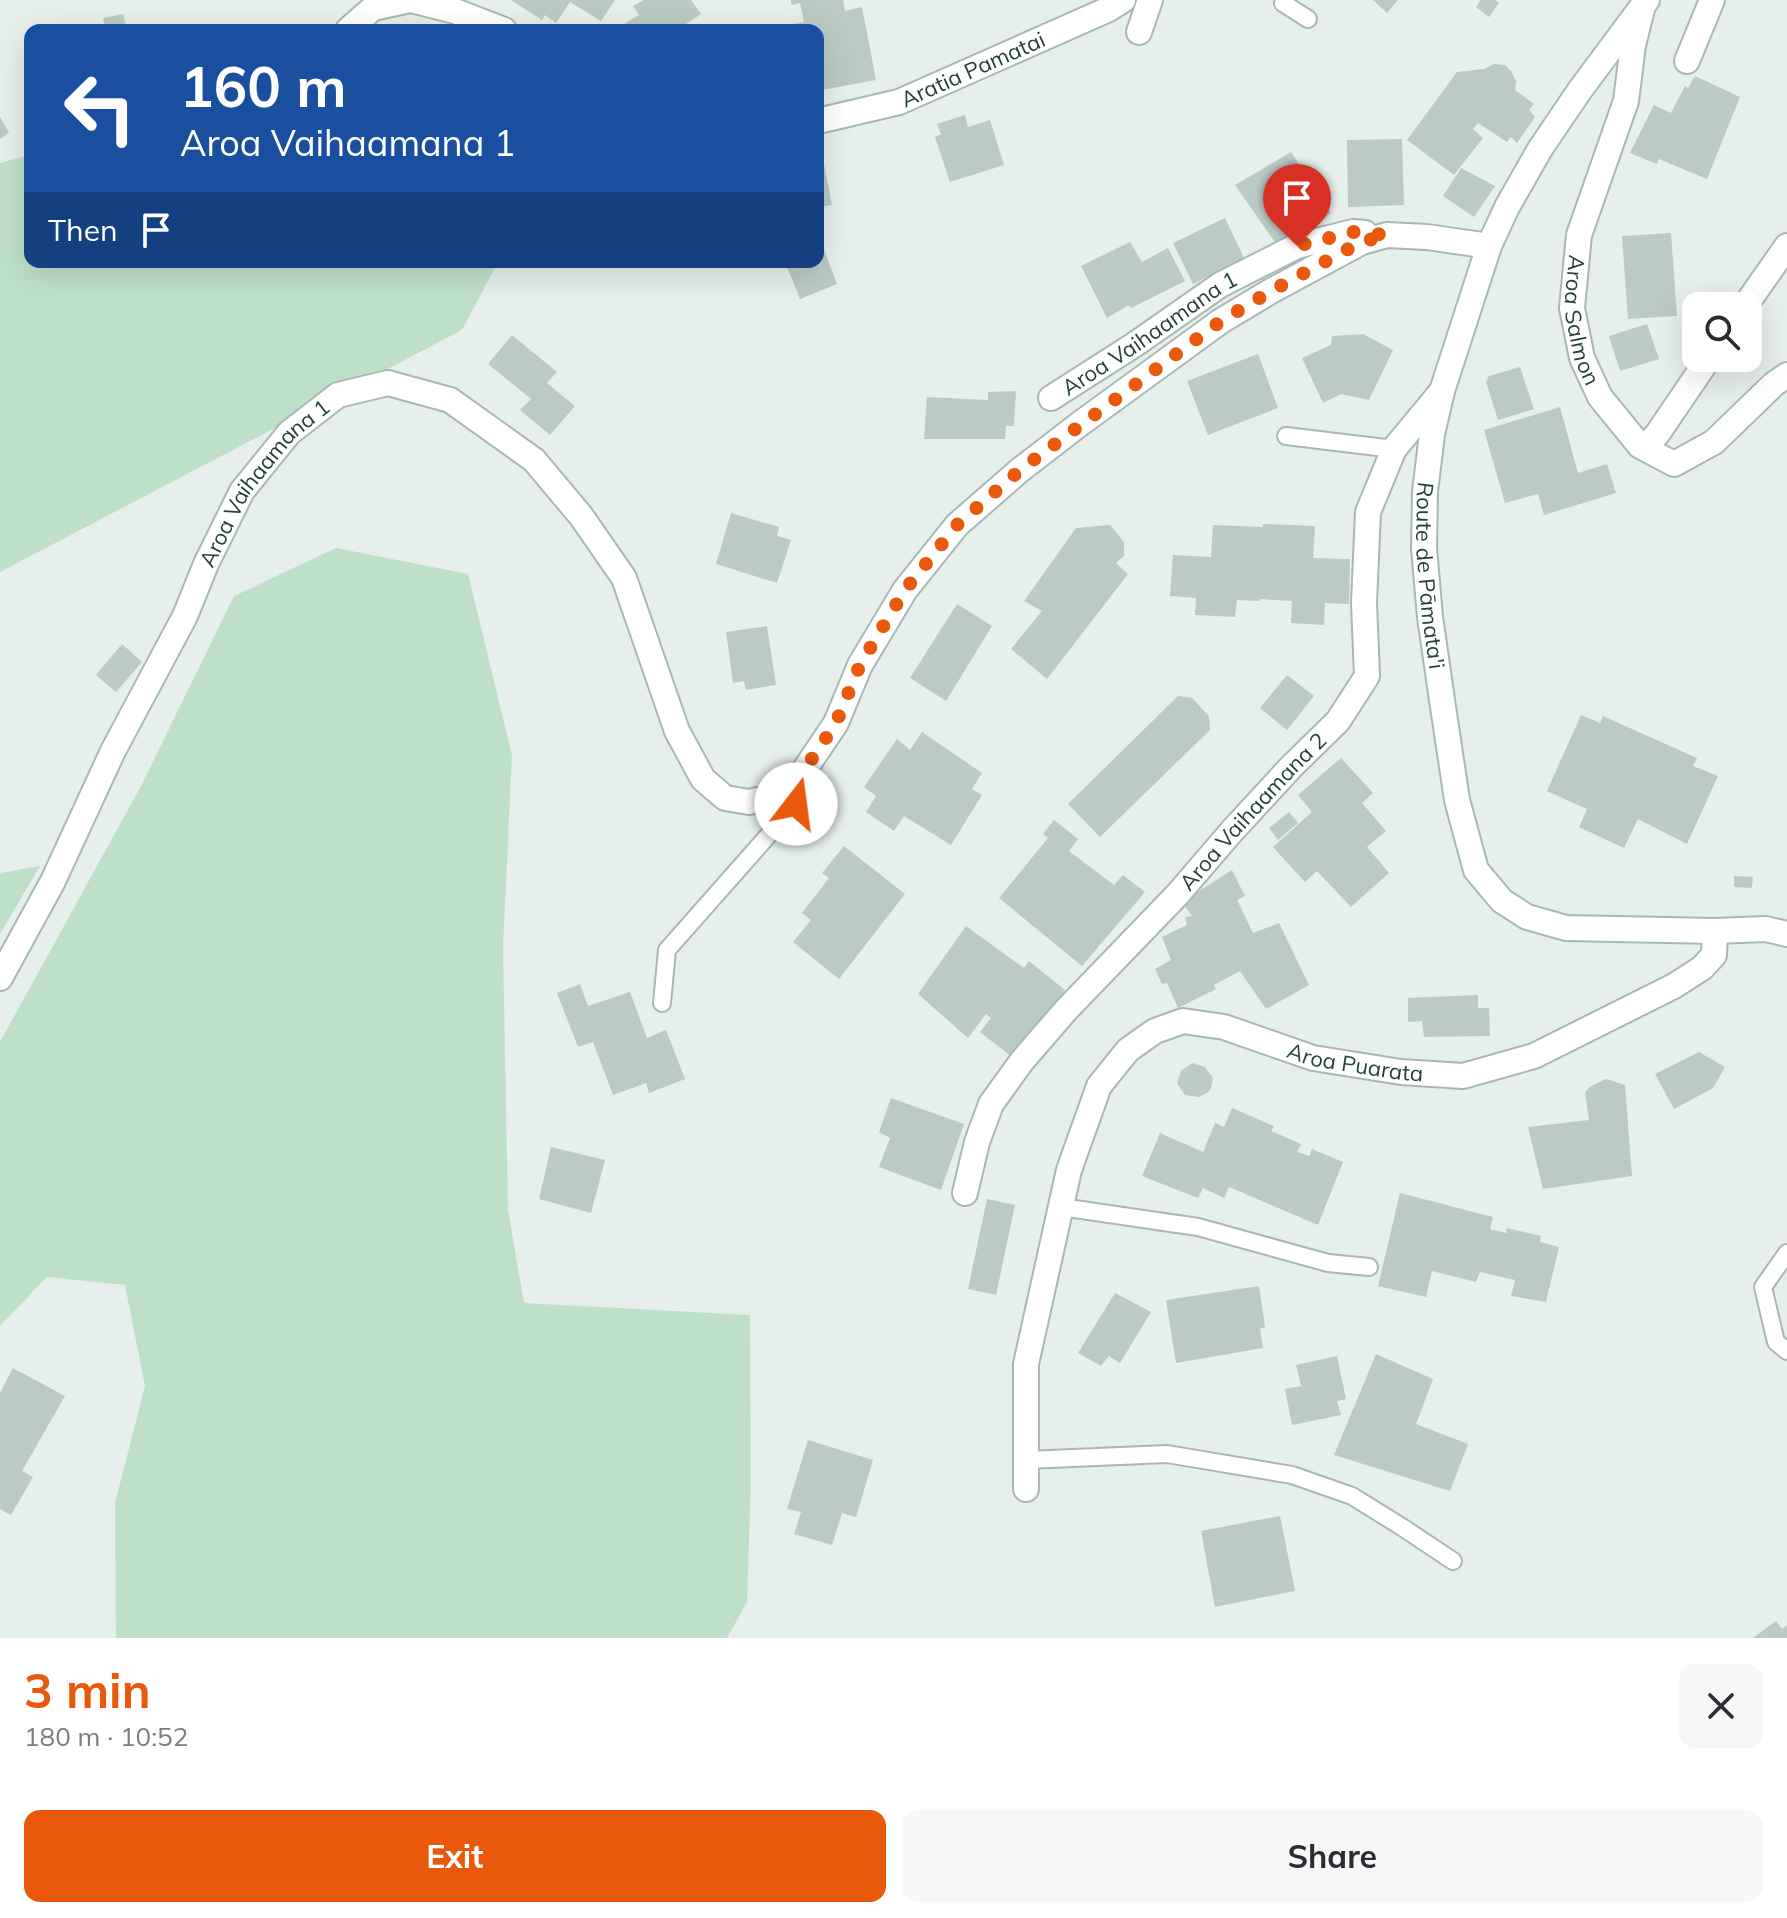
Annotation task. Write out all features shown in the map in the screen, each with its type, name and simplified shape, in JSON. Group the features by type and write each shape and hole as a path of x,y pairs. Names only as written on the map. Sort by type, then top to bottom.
{"street":[{"path":"355,24 373,8 410,0 451,5 491,24"},
{"name":"Aratia Pamatai","path":"824,120 899,102 1123,0"},
{"path":"1139,32 1150,0"},
{"path":"1687,61 1712,0"},
{"name":"Route de Pāmata'i","path":"1645,2 1540,149 1507,207 1489,246 1442,391 1432,434 1425,492 1424,548 1430,617 1457,800 1476,870 1502,901 1527,917 1566,928 1785,930"},
{"name":"Aroa Salmon","path":"1645,2 1633,45 1626,101 1579,235 1572,308 1582,358 1600,397 1640,446 1674,464 1714,442 1787,375"},
{"name":"Aroa Vaihaamana 1","path":"1051,398 1220,285 1297,246 1353,232 1427,237 1489,246"},
{"name":"Aroa Vaihaamana 1","path":"0,978 53,881 113,751 185,616 206,564 242,491 289,433 338,395 388,383 450,400 534,460 581,516 624,578 677,731 703,779 725,798 749,802 773,797 795,784 836,723 860,665 905,590 957,525 1020,470 1221,321 1352,247 1387,235"},
{"path":"1755,292 1787,246"},
{"path":"1645,448 1699,372"},
{"name":"Aroa Vaihaamana 2","path":"965,1193 977,1142 991,1104 1022,1061 1291,767 1338,721 1367,676 1364,603 1368,512 1394,449 1442,391"},
{"name":"Aroa Puarata","path":"1026,1489 1026,1364 1069,1170 1099,1086 1128,1050 1155,1031 1183,1021 1224,1027 1313,1058 1401,1072 1463,1076 1534,1056 1674,986 1702,968 1714,955 1715,931"}],"lane":[{"path":"1284,0 1283,3 1308,19"},
{"path":"1286,436 1394,449"},
{"name":"Aroa Vaihaamana 1","path":"662,1003 667,950 796,804 795,784"},
{"path":"1061,1207 1198,1227 1328,1263 1369,1267"},
{"path":"1787,1253 1763,1287 1776,1342 1787,1351"},
{"path":"1026,1460 1167,1454 1292,1475 1352,1496 1453,1561"}],"green space":[{"path":"24,157 24,268 495,268 462,330 0,572 0,163"},
{"path":"336,548 468,574 512,755 503,948 508,1210 524,1303 750,1315 751,1480 747,1602 727,1638 116,1638 115,1503 145,1386 125,1285 47,1277 0,1326 0,1042 141,786 234,596"},
{"path":"40,866 0,934 0,873"}],"building":[{"path":"511,0 615,0 601,21 570,2 556,23 545,15 542,20"},
{"path":"644,0 691,0 701,14 686,24 624,24 639,15 633,6"},
{"path":"791,0 843,0 845,11 862,7 876,80 824,90 824,24 793,24 804,22 800,3 791,5"},
{"path":"1373,0 1398,0 1387,13"},
{"path":"1481,0 1499,3 1489,17 1476,7"},
{"path":"123,14 126,24 104,24 103,18"},
{"path":"1494,64 1505,65 1511,71 1516,81 1515,90 1534,104 1529,110 1535,117 1517,143 1511,137 1507,142 1478,123 1473,129 1483,138 1454,175 1407,140 1457,72 1484,69"},
{"path":"1695,76 1740,97 1707,179 1659,159 1657,164 1630,153 1654,105 1671,113 1685,86 1688,88"},
{"path":"965,115 968,127 990,120 1004,165 950,182 935,137 941,134 937,124"},
{"path":"0,117 9,133 0,139"},
{"path":"1402,139 1404,205 1348,207 1347,140"},
{"path":"1291,152 1331,213 1279,248 1235,185"},
{"path":"824,164 832,205 824,206"},
{"path":"1461,168 1495,186 1474,217 1443,196"},
{"path":"1225,218 1244,258 1193,284 1173,243"},
{"path":"1671,233 1677,316 1628,319 1622,236"},
{"path":"1130,242 1142,262 1168,248 1185,281 1107,318 1081,266"},
{"path":"824,250 837,284 800,299 787,268 824,268"},
{"path":"1647,324 1659,359 1620,371 1609,336"},
{"path":"1363,334 1393,350 1369,400 1341,394 1323,403 1302,358 1331,345 1332,336"},
{"path":"512,335 557,372 547,383 575,406 550,435 520,410 531,399 488,364"},
{"path":"1258,354 1278,408 1208,435 1187,381"},
{"path":"1520,367 1534,409 1498,420 1486,382 1489,376"},
{"path":"1016,391 1014,426 1006,426 1005,439 924,439 927,397 988,400 988,392"},
{"path":"1560,407 1578,473 1607,464 1616,493 1544,515 1538,494 1505,503 1484,430"},
{"path":"731,513 779,527 777,536 791,540 777,583 716,564"},
{"path":"1263,524 1315,526 1313,558 1350,559 1349,604 1325,603 1324,625 1291,623 1292,601 1237,600 1235,617 1195,615 1196,598 1170,596 1173,555 1211,557 1213,525 1263,527"},
{"path":"1110,525 1124,542 1124,556 1116,563 1128,574 1047,679 1011,649 1042,611 1024,601 1076,528"},
{"path":"957,604 992,626 946,701 910,678"},
{"path":"767,626 776,685 746,690 744,681 733,683 726,632"},
{"path":"122,644 142,662 116,692 96,675"},
{"path":"1287,675 1314,696 1287,730 1260,708"},
{"path":"1178,696 1192,698 1209,716 1210,730 1100,837 1068,804"},
{"path":"1581,715 1600,723 1603,716 1697,758 1693,766 1718,776 1687,844 1638,819 1624,848 1579,827 1587,809 1547,791"},
{"path":"922,732 982,773 972,789 982,795 951,845 904,816 894,831 866,812 876,796 864,787 897,739 910,750"},
{"path":"1341,758 1373,793 1362,803 1386,831 1367,847 1389,873 1351,907 1317,871 1305,882 1273,847 1312,812 1298,795"},
{"path":"1289,812 1298,823 1278,840 1269,828"},
{"path":"1054,820 1078,839 1069,851 1114,885 1123,875 1145,892 1082,966 999,898 1048,838 1043,834"},
{"path":"844,846 905,894 839,979 793,942 811,920 802,913 829,878 822,873"},
{"path":"1232,870 1245,896 1237,900 1253,933 1279,923 1309,985 1266,1009 1240,971 1214,985 1216,989 1178,1008 1167,983 1162,984 1155,969 1171,960 1162,937 1187,925 1185,917 1192,916 1182,902"},
{"path":"1734,876 1753,877 1752,888 1734,887"},
{"path":"966,926 1024,968 1029,961 1065,990 1012,1057 980,1032 991,1018 986,1014 968,1038 918,994"},
{"path":"580,984 588,1006 630,992 647,1038 666,1030 685,1079 649,1093 646,1083 613,1095 593,1042 578,1047 557,993"},
{"path":"1478,995 1478,1008 1489,1008 1490,1036 1424,1037 1422,1021 1408,1022 1408,998"},
{"path":"1699,1052 1725,1067 1713,1088 1674,1109 1655,1074"},
{"path":"1192,1063 1205,1067 1213,1078 1210,1091 1199,1097 1185,1095 1177,1083 1181,1071"},
{"path":"1606,1079 1625,1085 1632,1176 1543,1189 1528,1127 1589,1120 1585,1092"},
{"path":"891,1098 964,1124 941,1190 879,1167 890,1138 879,1132"},
{"path":"1232,1108 1274,1126 1271,1131 1301,1144 1297,1152 1309,1156 1312,1149 1343,1162 1318,1225 1229,1187 1224,1198 1203,1188 1198,1198 1142,1176 1160,1133 1203,1152 1215,1123 1224,1127"},
{"path":"551,1147 605,1160 591,1213 539,1199"},
{"path":"1400,1193 1493,1217 1490,1229 1506,1233 1507,1228 1541,1236 1540,1242 1559,1247 1546,1302 1511,1296 1515,1280 1480,1272 1476,1282 1432,1271 1426,1297 1378,1286"},
{"path":"987,1199 1015,1205 996,1295 968,1289"},
{"path":"1259,1286 1265,1327 1260,1329 1263,1348 1176,1363 1166,1300"},
{"path":"1115,1293 1151,1312 1120,1363 1109,1356 1101,1366 1078,1353"},
{"path":"1376,1354 1433,1379 1416,1424 1468,1444 1450,1491 1334,1455"},
{"path":"1337,1356 1346,1399 1337,1401 1341,1415 1292,1425 1285,1389 1301,1386 1296,1365"},
{"path":"13,1368 65,1396 22,1471 33,1477 11,1515 0,1509 0,1393"},
{"path":"808,1440 873,1460 856,1517 842,1513 832,1545 794,1534 801,1512 787,1509"},
{"path":"1280,1516 1295,1591 1215,1607 1201,1531"},
{"path":"1776,1621 1782,1629 1787,1625 1787,1638 1753,1638"}],"route":[{"path":"796,804 795,784 836,723 860,665 905,590 957,525 1020,470 1221,321 1352,247 1387,235 1353,232 1297,246"}]}
